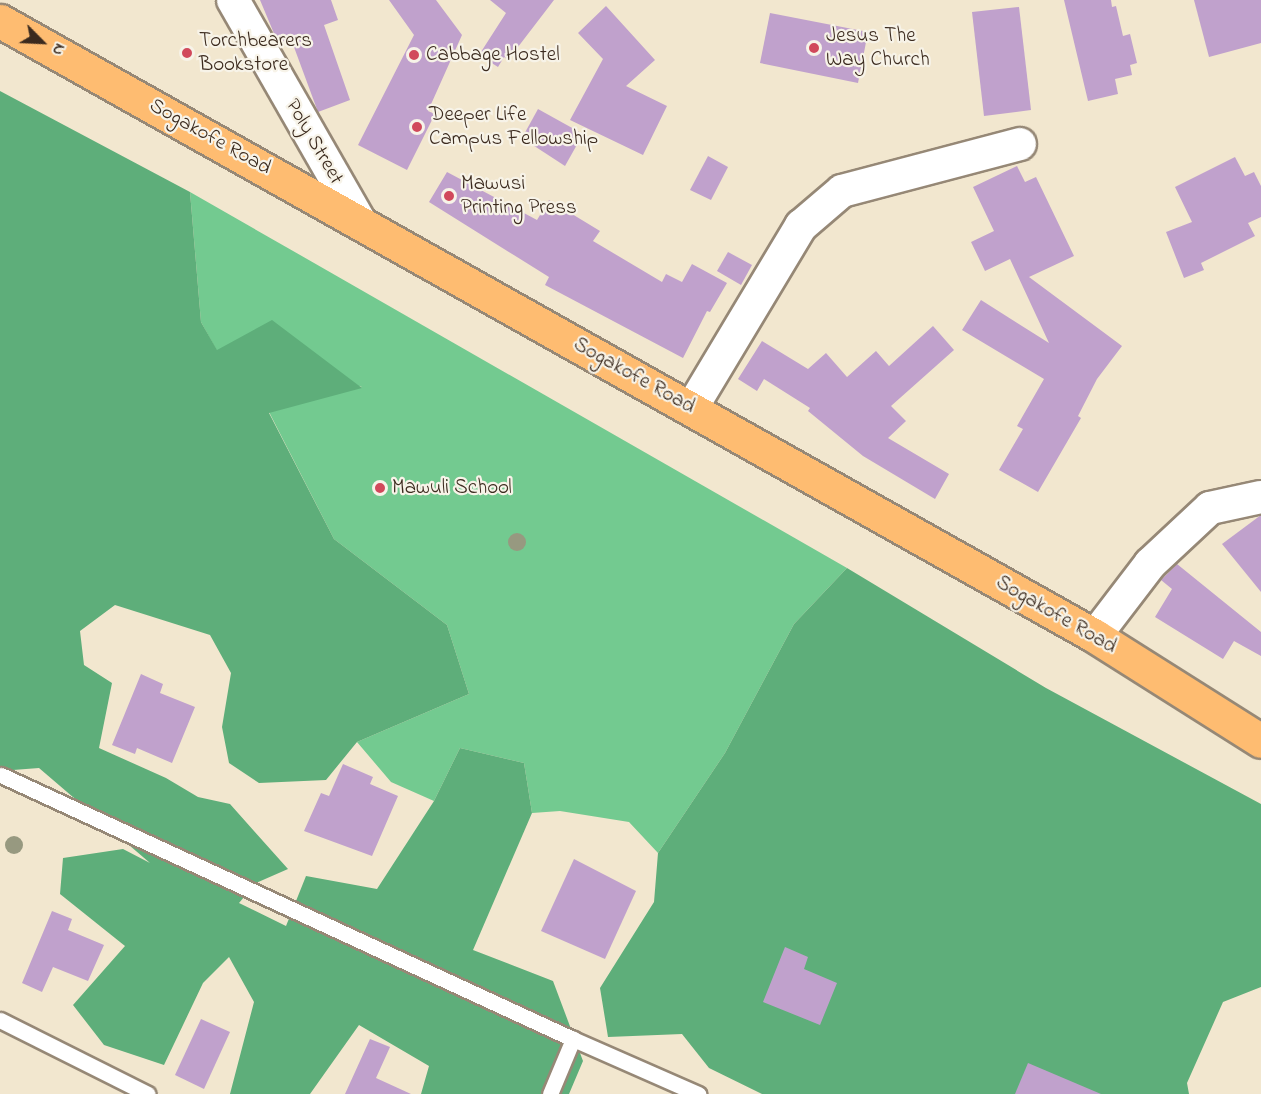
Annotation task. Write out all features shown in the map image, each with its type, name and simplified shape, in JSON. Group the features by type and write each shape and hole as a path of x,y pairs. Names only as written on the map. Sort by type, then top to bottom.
{"main road":[{"name":"Sogakofe Road","path":"0,21 1095,636 1261,741"}],"street":[{"name":"Poly Street","path":"233,0 360,222"},
{"path":"691,409 801,226 842,191 1020,144"},
{"path":"1095,636 1150,564 1210,508 1261,497"}],"lane":[{"path":"1,775 573,1039 698,1094"},
{"path":"0,1020 148,1094"},
{"path":"550,1094 573,1039"}],"green space":[{"path":"0,91 190,192 201,322 217,350 272,320 362,388 269,413 334,539 447,625 469,694 357,742 326,780 259,783 229,763 222,727 231,673 210,635 115,605 80,631 84,665 112,683 99,748 166,778 198,797 230,804 288,869 256,883 239,903 286,926 306,876 377,889 434,801 460,748 524,763 532,813 473,950 553,981 583,1061 569,1094 421,1094 429,1066 359,1025 310,1094 230,1094 254,1002 229,957 203,983 164,1065 104,1045 73,1005 125,946 60,894 63,858 123,849 150,863 39,768 0,771"},
{"path":"190,192 847,568 794,624 725,753 658,853 629,822 560,811 532,813 524,763 460,748 434,801 391,782 357,742 469,694 447,625 334,539 269,412 362,387 217,351 201,322"},
{"path":"847,568 1046,688 1261,804 1261,987 1223,1002 1187,1083 1189,1094 762,1094 709,1068 682,1034 608,1037 600,988 654,902 658,853 725,753 794,624"}],"building":[{"path":"260,0 331,0 338,20 324,25 350,100 318,112 291,39 278,43"},
{"path":"389,0 436,0 462,35 428,111 435,114 407,170 358,145 414,35"},
{"path":"490,0 554,0 508,60 504,57 498,67 479,55 506,13"},
{"path":"1064,0 1111,0 1112,7 1116,6 1123,36 1130,34 1137,63 1130,65 1132,75 1115,79 1118,94 1088,101"},
{"path":"1194,0 1261,0 1261,43 1209,57"},
{"path":"606,6 655,60 626,86 667,106 643,155 570,120 603,59 578,33"},
{"path":"1019,7 1031,110 984,116 972,12"},
{"name":"Jesus The Way Church","path":"770,13 868,32 858,83 760,63"},
{"path":"538,109 583,134 565,166 522,138"},
{"path":"708,156 728,167 711,200 690,190"},
{"path":"1235,157 1245,176 1254,172 1261,186 1261,217 1248,223 1255,236 1201,263 1204,270 1184,278 1166,232 1192,222 1175,187"},
{"path":"1017,166 1025,182 1036,177 1074,256 1029,277 1122,346 1097,379 1078,416 1081,418 1038,492 999,470 1023,429 1017,426 1044,379 962,330 981,300 1049,343 1010,259 985,271 971,242 994,231 973,187"},
{"path":"447,172 537,220 549,200 600,231 593,241 662,282 666,274 682,282 692,264 727,283 710,312 707,311 683,358 545,285 549,277 429,202"},
{"path":"728,252 752,265 741,285 717,271"},
{"path":"933,326 954,350 891,406 906,421 888,438 949,474 935,499 863,456 808,411 810,408 764,379 757,391 738,379 762,341 808,369 826,353 847,377 876,351 889,366"},
{"path":"1261,515 1261,592 1222,544"},
{"path":"1177,564 1261,632 1261,656 1234,641 1223,659 1155,617 1172,589 1161,580"},
{"path":"141,674 163,684 160,693 195,707 172,763 137,748 135,754 112,745"},
{"path":"343,764 373,777 370,784 398,796 372,856 304,831 321,793 329,796"},
{"path":"574,859 636,891 605,959 541,931"},
{"path":"52,911 72,919 68,930 104,945 88,981 53,967 42,992 22,983"},
{"path":"785,947 808,957 804,969 837,983 820,1025 763,1002"},
{"path":"201,1019 230,1032 204,1089 175,1075"},
{"path":"370,1039 390,1047 376,1078 411,1094 345,1094"},
{"path":"1028,1063 1101,1094 1015,1094"}],"place":[{"name":"Jesus The Way Church","path":"814,48"},
{"name":"Torchbearers Bookstore","path":"187,53"},
{"name":"Cabbage Hostel","path":"414,55"},
{"name":"Deeper Life Campus Fellowship","path":"417,127"},
{"name":"Mawusi Printing Press","path":"449,196"},
{"name":"Mawuli School","path":"380,488"}]}
